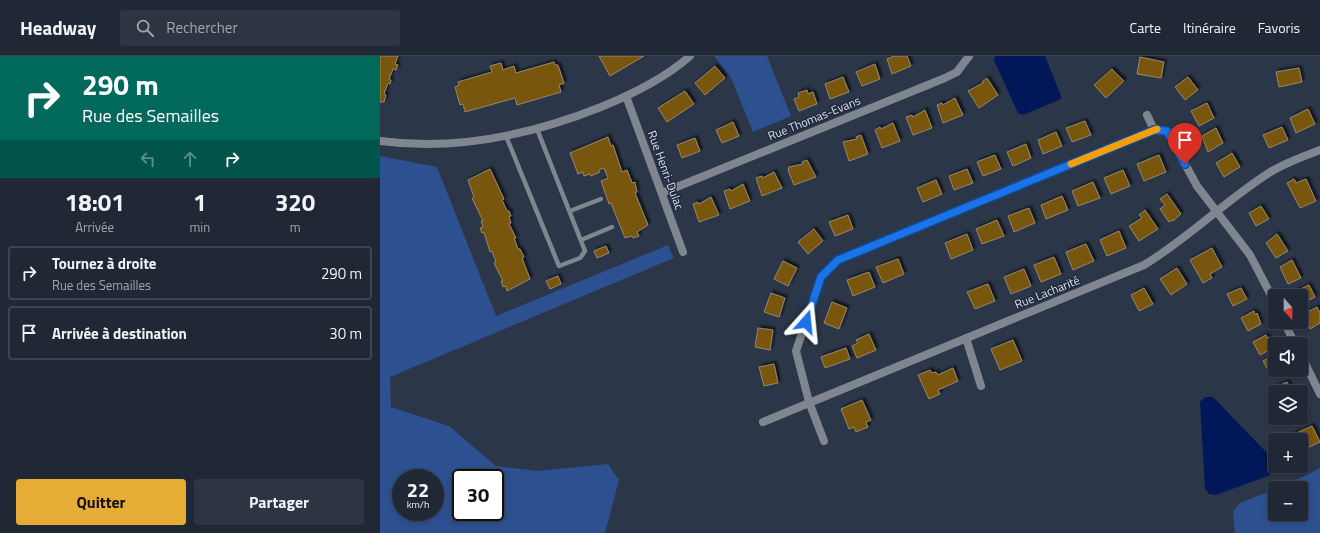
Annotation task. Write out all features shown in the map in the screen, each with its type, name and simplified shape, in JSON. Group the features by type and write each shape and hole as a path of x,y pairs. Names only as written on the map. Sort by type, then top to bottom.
{"street":[{"path":"380,141 431,145 506,136 537,129 574,118 626,96 665,75 690,56"},
{"name":"Rue Thomas-Evans","path":"662,194 945,78 957,72 969,56"},
{"name":"Rue Henri-Dulac","path":"626,96 683,252"},
{"path":"1147,115 1154,130"},
{"path":"824,441 809,402 796,351 821,277 838,260 1154,130 1167,131 1190,175 1250,255 1268,290"},
{"name":"Rue Lacharité","path":"763,422 1144,266 1166,252 1216,210 1273,170 1320,150"},
{"path":"966,338 981,386"},
{"path":"1308,369 1320,394"}],"lane":[{"path":"506,136 559,266 580,258 585,251 537,129"},
{"path":"570,211 600,199"},
{"path":"581,240 612,227"}],"shaded area":[{"path":"714,56 767,56 791,116 753,132 731,78"},
{"path":"995,56 1045,56 1061,99 1023,115 1018,113 994,60"},
{"path":"380,156 437,167 496,316 668,245 674,258 390,377 391,407 449,426 496,466 537,471 608,464 619,480 605,533 380,533"},
{"path":"1205,397 1213,397 1268,454 1268,473 1272,473 1270,475 1216,495 1209,494 1205,488 1200,402"},
{"path":"1320,468 1320,533 1235,533 1233,511 1240,503 1268,492 1268,521 1308,521 1308,481 1293,481"}],"building":[{"path":"380,56 398,56 395,64 398,65 396,70 393,69 389,79 391,80 390,84 388,83 384,94 386,95 384,102 380,102"},
{"path":"599,56 644,56 610,76"},
{"path":"894,56 907,56 911,66 892,74 887,59"},
{"path":"1140,57 1164,62 1161,78 1137,74"},
{"path":"554,62 555,65 558,65 564,83 559,85 561,92 517,105 515,98 465,112 463,104 460,105 455,87 459,85 458,82 492,72 490,66 501,63 503,70 514,66 516,73"},
{"path":"875,64 880,79 862,86 856,72"},
{"path":"715,66 725,78 705,95 695,83"},
{"path":"1299,68 1302,82 1279,87 1276,72"},
{"path":"1112,69 1124,81 1106,98 1094,85"},
{"path":"843,77 849,92 830,99 825,84"},
{"path":"1188,77 1198,90 1185,100 1175,87"},
{"path":"987,78 998,95 979,108 968,91 983,83 982,82"},
{"path":"807,90 808,94 813,92 817,104 799,111 794,99 799,97 798,93"},
{"path":"685,91 694,104 667,122 658,108"},
{"path":"955,98 963,115 943,123 937,105 942,103 943,105"},
{"path":"1207,103 1214,118 1199,126 1191,111"},
{"path":"1308,109 1315,124 1296,133 1290,118"},
{"path":"925,110 932,128 913,135 906,117 912,115 913,117"},
{"path":"1085,121 1091,135 1072,142 1066,128"},
{"path":"733,122 739,136 722,143 716,130"},
{"path":"893,123 900,141 882,148 875,130 880,127 881,129"},
{"path":"1282,127 1288,140 1269,148 1263,135"},
{"path":"1216,128 1223,143 1208,152 1202,136"},
{"path":"1056,132 1062,146 1043,154 1038,140"},
{"path":"861,135 868,154 849,161 843,142 857,139 856,137"},
{"path":"608,137 611,146 613,145 622,172 627,170 632,183 635,182 637,192 635,193 648,225 637,232 639,236 633,238 632,236 625,238 611,203 609,204 601,181 608,178 604,168 599,170 600,172 591,176 590,174 584,176 583,172 578,174 570,153"},
{"path":"695,138 700,151 682,158 677,145"},
{"path":"1026,144 1031,158 1013,166 1007,152"},
{"path":"1232,153 1240,167 1224,177 1216,163"},
{"path":"995,155 1001,169 983,176 977,162"},
{"path":"1159,155 1166,172 1144,181 1137,164"},
{"path":"807,160 816,177 794,185 788,170 789,167 803,164 802,162"},
{"path":"490,169 504,199 502,200 511,216 509,217 511,223 509,224 516,238 514,238 518,249 520,249 524,257 522,258 530,279 507,291 506,286 503,287 501,281 503,281 494,263 496,262 492,251 490,252 484,232 482,233 480,228 483,227 481,221 483,221 472,198 474,197 468,180"},
{"path":"967,169 973,183 954,190 949,176"},
{"path":"1123,170 1130,186 1111,194 1104,178"},
{"path":"774,172 782,188 762,196 756,178 762,176 763,178"},
{"path":"1294,179 1296,183 1306,179 1316,201 1300,208 1287,183"},
{"path":"936,180 942,194 923,202 917,188"},
{"path":"1093,182 1100,198 1078,206 1072,191"},
{"path":"743,184 750,201 730,209 724,191 730,189 731,191"},
{"path":"1167,194 1181,214 1173,221 1172,220 1169,222 1160,209 1165,205 1160,199"},
{"path":"1062,196 1068,210 1046,219 1041,205"},
{"path":"711,197 719,215 699,222 693,204 698,202 699,204"},
{"path":"1261,206 1269,219 1256,226 1249,213"},
{"path":"1029,208 1035,223 1014,232 1008,216"},
{"path":"1145,210 1158,229 1139,241 1129,226 1142,218 1139,215"},
{"path":"848,215 853,229 835,236 829,222"},
{"path":"997,220 1004,236 982,244 976,229"},
{"path":"814,229 823,241 808,254 798,242"},
{"path":"1119,231 1126,248 1107,256 1100,240"},
{"path":"967,234 973,250 951,259 945,243"},
{"path":"1277,234 1288,251 1276,258 1266,243"},
{"path":"1086,244 1094,261 1073,270 1066,252"},
{"path":"606,246 609,253 597,258 594,251"},
{"path":"1212,248 1222,267 1210,274 1212,278 1203,283 1190,260"},
{"path":"1054,257 1061,274 1041,282 1034,265"},
{"path":"898,259 904,274 883,283 876,267"},
{"path":"1292,260 1301,278 1288,284 1280,267"},
{"path":"783,261 797,268 788,286 774,279"},
{"path":"1177,268 1187,284 1171,295 1160,279"},
{"path":"1024,269 1031,286 1011,294 1004,277"},
{"path":"869,272 875,287 853,296 847,280"},
{"path":"558,276 561,284 550,289 546,281"},
{"path":"988,284 995,301 975,309 967,292"},
{"path":"1309,285 1315,297 1308,300 1308,289 1300,289"},
{"path":"1144,288 1153,304 1139,311 1131,295"},
{"path":"1241,288 1247,299 1233,306 1227,294"},
{"path":"771,293 785,298 779,317 764,312"},
{"path":"832,302 847,308 839,329 824,323"},
{"path":"1317,307 1320,313 1320,323 1310,329 1308,326 1308,312"},
{"path":"1254,311 1255,315 1257,313 1261,324 1248,331 1241,318"},
{"path":"758,328 773,330 770,350 755,347"},
{"path":"869,334 876,350 857,358 852,346 858,343 856,340"},
{"path":"1266,335 1268,338 1268,351 1260,355 1253,342"},
{"path":"1013,340 1022,361 1000,370 991,349"},
{"path":"846,348 850,359 825,368 821,357"},
{"path":"1268,358 1268,370 1263,361"},
{"path":"774,364 778,383 764,386 759,367"},
{"path":"953,368 958,381 938,390 940,394 929,399 918,375 930,370 932,373 936,372 938,375"},
{"path":"1287,382 1288,385 1281,385"},
{"path":"862,400 871,420 866,422 868,427 856,432 854,427 849,429 841,409"},
{"path":"1312,426 1320,442 1308,448 1308,433 1296,433"}],"slow traffic":[{"path":"1071,164 1157,129"}],"route":[{"path":"806,322 821,277 838,260 1154,130 1161,129 1167,131 1185,164"}]}
